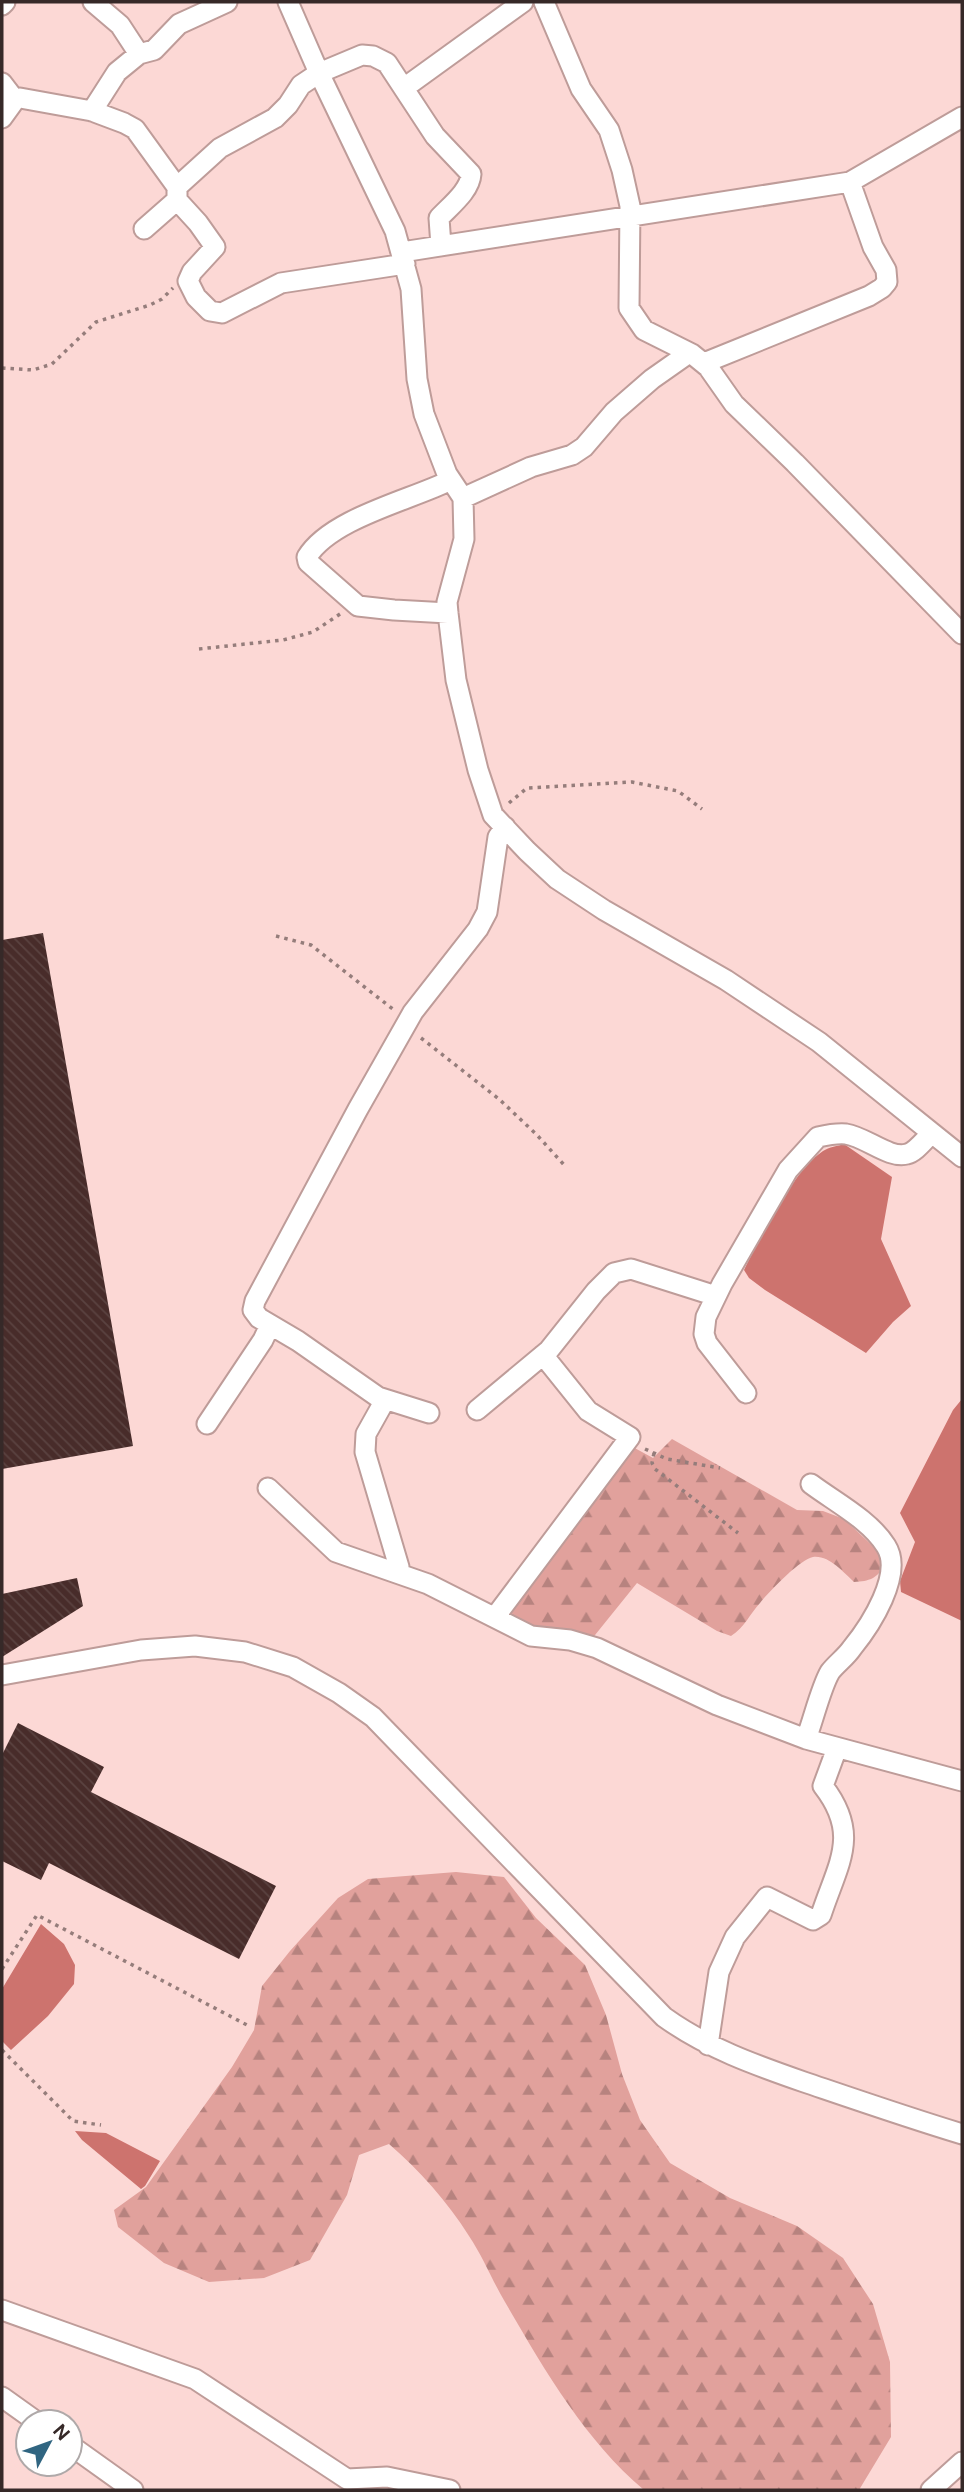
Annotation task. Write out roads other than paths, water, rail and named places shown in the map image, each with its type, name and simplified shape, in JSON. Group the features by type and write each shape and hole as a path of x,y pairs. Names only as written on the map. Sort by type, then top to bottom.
{"street":[{"path":"93,2 120,25 139,54"},
{"path":"92,111 117,72 139,54 154,50 179,24 227,2"},
{"path":"288,2 395,231 404,258 411,289 417,379 424,414 435,447 463,498 464,539 447,602 456,680 478,770 499,821 557,878 604,910 726,980 819,1042 962,1157"},
{"path":"404,88 523,2"},
{"path":"544,2 581,89 609,130 625,182 630,206 629,308 644,330 696,358 734,404 962,634"},
{"path":"144,229 220,148 275,118 288,106 301,85 319,73 362,55 373,56 387,63 435,136 471,174 466,188 439,218 441,246"},
{"path":"2,83 15,100"},
{"path":"2,118 15,100 20,98 92,111 124,122 135,130 215,247 192,272 188,281 197,297 210,311 222,313 281,283 404,258 441,246 849,182 962,117"},
{"path":"463,498 503,478 578,451 614,412 652,379 696,358 869,296 882,288 887,282 886,270 873,247 849,182"},
{"path":"448,613 358,606 308,562 307,557 341,527 452,480"},
{"path":"429,1413 385,1399 259,1318 253,1310 255,1301 408,1021 478,929 487,912 499,821"},
{"path":"746,1393 717,1356 704,1334 706,1317 788,1170 818,1137 846,1134 893,1154 903,1155 910,1154 932,1133"},
{"path":"477,1410 543,1354 614,1273 631,1269 716,1296"},
{"path":"207,1424 263,1340 270,1325"},
{"path":"495,1617 630,1437 588,1411 543,1354"},
{"path":"385,1399 366,1434 365,1452 399,1567 397,1573"},
{"path":"806,1739 830,1673 860,1639 887,1588 892,1571 892,1559 886,1545 866,1525 811,1484"},
{"path":"268,1488 336,1552 428,1584 531,1636 570,1640 597,1648 717,1705 806,1739 962,1781"},
{"path":"2,1675 141,1650 195,1646 245,1652 293,1667 340,1693 373,1717 664,2017 708,2045 751,2063 962,2134"},
{"path":"708,2045 719,1972 734,1937 767,1897 813,1920 821,1914 845,1846 845,1833 835,1802 823,1786 837,1748"},
{"path":"2,2310 195,2379 346,2479 387,2477 450,2490"},
{"path":"2,2397 17,2408"},
{"path":"84,2455 133,2490"},
{"path":"930,2490 962,2462"}]}
